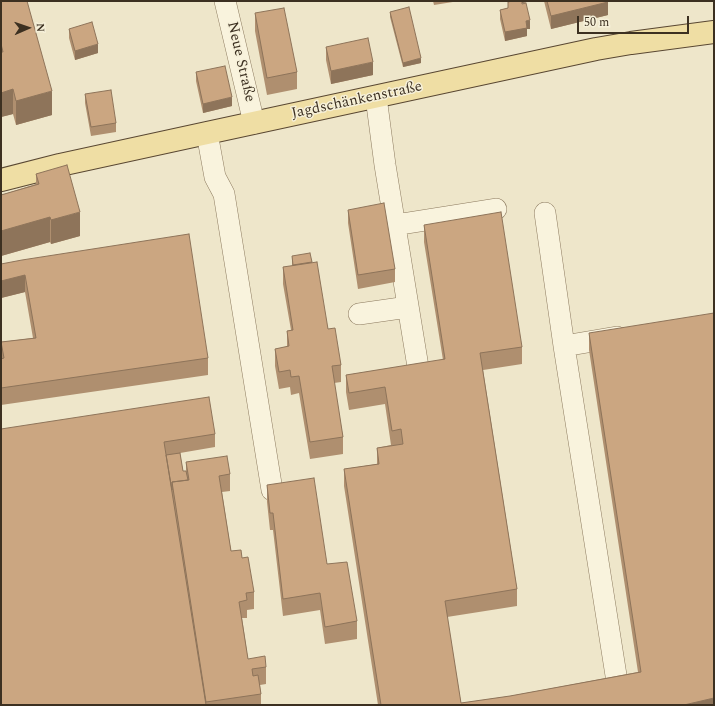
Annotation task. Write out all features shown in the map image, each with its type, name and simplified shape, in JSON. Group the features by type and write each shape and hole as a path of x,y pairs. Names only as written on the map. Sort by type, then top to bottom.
{"main road":[{"name":"Jagdschänkenstraße","path":"1,180 60,165 596,49 714,32"}],"street":[{"name":"Neue Straße","path":"225,1 254,123"},
{"path":"376,97 418,373"},
{"path":"207,133 215,177 224,194 272,490"},
{"path":"395,225 496,209"},
{"path":"545,213 564,346 618,688"},
{"path":"359,314 408,307"},
{"path":"564,346 635,334"}],"building":[{"path":"1,1 27,1 52,91 16,101 13,89 1,93 1,52 3,52 1,44"},
{"path":"522,1 522,4 526,3 530,20 526,21 527,28 505,32 500,10 508,8 508,2"},
{"path":"547,1 608,1 608,2 551,16"},
{"path":"409,7 421,58 403,63 390,12"},
{"path":"284,8 297,72 267,78 255,13"},
{"path":"92,22 98,44 75,51 69,29"},
{"path":"368,38 373,62 331,71 326,47"},
{"path":"225,66 232,97 203,104 196,72"},
{"path":"111,90 116,123 91,127 85,94"},
{"path":"67,165 80,212 51,220 50,217 1,231 1,195 39,184 36,174"},
{"path":"384,203 395,269 358,275 348,210"},
{"path":"501,212 522,347 480,353 517,589 445,601 461,703 510,696 641,672 589,333 714,313 714,698 684,705 381,705 344,469 379,464 377,448 403,444 401,429 392,431 385,387 349,393 346,375 445,359 424,225"},
{"path":"189,234 208,358 1,388 1,359 4,358 1,342 36,338 25,275 1,281 1,264"},
{"path":"310,253 312,262 293,265 292,256"},
{"path":"317,262 328,329 335,328 341,365 332,366 343,437 310,442 299,376 291,377 290,370 279,372 275,349 289,346 287,331 293,330 283,267"},
{"path":"209,397 215,434 164,442 206,705 1,705 1,429"},
{"path":"180,453 183,471 186,471 188,480 172,482 172,490 166,455"},
{"path":"227,456 230,474 219,476 231,551 241,550 242,558 248,557 254,592 246,593 247,600 239,602 248,659 265,656 266,667 252,669 253,676 258,675 261,694 206,702 172,482 189,480 186,462"},
{"path":"314,478 327,564 347,562 357,621 325,627 320,593 283,599 273,513 270,513 267,485"}]}
